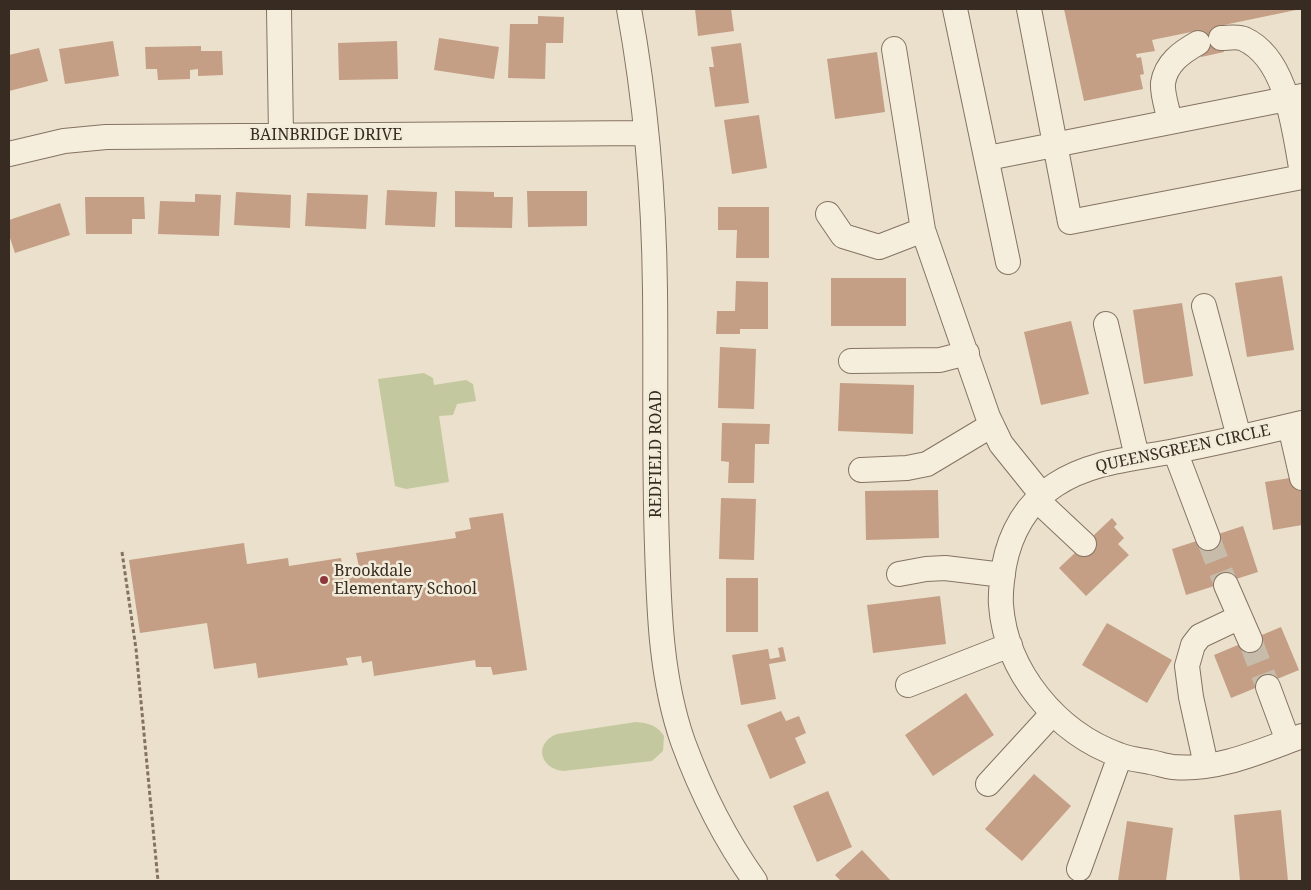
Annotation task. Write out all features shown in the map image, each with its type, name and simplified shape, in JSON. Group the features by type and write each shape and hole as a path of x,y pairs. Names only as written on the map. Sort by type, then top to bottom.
{"street":[{"path":"279,9 281,135"},
{"name":"REDFIELD ROAD","path":"629,9 639,66 653,205 658,600 664,656 673,704 683,742 716,819 736,855 755,881"},
{"path":"955,9 988,158 1008,262"},
{"path":"1029,9 1070,222 1302,177"},
{"path":"1221,38 1243,38 1259,50 1295,97 1302,173"},
{"path":"1170,122 1163,83 1171,64 1182,52 1198,43"},
{"path":"894,49 922,230 992,425 1001,444 1039,497 1084,544"},
{"path":"988,158 1295,97"},
{"name":"BAINBRIDGE DRIVE","path":"9,154 64,141 106,137 646,133"},
{"path":"828,214 843,236 879,247 922,230"},
{"path":"1204,306 1240,437"},
{"path":"1106,324 1137,457"},
{"path":"851,361 940,360 963,343"},
{"path":"861,470 908,468 927,464 992,425"},
{"path":"1296,425 1302,478"},
{"name":"QUEENSGREEN CIRCLE","path":"1295,739 1216,764 1173,767 1120,756 1087,741 1039,698 1028,681 1010,645 1001,605 1006,553 1013,534 1039,497 1070,476 1098,465 1175,451 1296,425"},
{"path":"1175,451 1208,538"},
{"path":"899,574 945,568 1003,575"},
{"path":"1226,585 1250,640"},
{"path":"1206,765 1191,697 1187,666 1193,645 1200,636 1240,617"},
{"path":"908,685 1010,645"},
{"path":"1268,687 1295,739"},
{"path":"988,784 1053,712"},
{"path":"1079,869 1120,756"}],"path":[{"path":"122,552 136,649 158,881"}],"green space":[{"path":"424,373 433,378 434,385 466,380 473,384 476,401 457,404 453,415 439,416 449,482 406,489 395,486 378,379"},
{"path":"636,722 652,725 664,736 663,751 652,761 563,771 549,765 542,755 545,743 557,734"}],"building":[{"path":"695,9 731,9 734,31 698,36"},
{"path":"1064,9 1296,10 1219,26 1224,52 1201,57 1196,31 1152,40 1155,51 1136,54 1137,58 1141,57 1144,74 1140,75 1143,89 1084,101"},
{"path":"538,16 564,17 563,43 546,43 545,79 508,78 510,24 538,24"},
{"path":"439,38 499,47 494,79 434,70"},
{"path":"113,41 119,76 65,84 59,49"},
{"path":"397,41 398,79 339,80 338,43"},
{"path":"741,43 749,103 715,107 709,67 714,67 711,47"},
{"path":"201,46 201,51 222,51 223,75 198,76 198,69 190,70 190,79 158,80 157,69 146,69 145,47"},
{"path":"39,48 48,81 9,91 9,55"},
{"path":"877,52 885,112 835,119 827,59"},
{"path":"759,115 767,168 732,174 724,120"},
{"path":"387,190 437,192 435,227 385,225"},
{"path":"455,191 494,192 494,197 513,197 512,228 455,227"},
{"path":"527,191 587,191 587,226 528,227"},
{"path":"236,192 291,195 290,228 234,225"},
{"path":"307,193 368,195 366,229 305,226"},
{"path":"195,194 221,195 219,236 158,234 160,201 195,202"},
{"path":"85,197 144,197 145,219 132,219 132,234 86,234"},
{"path":"60,203 70,235 15,253 9,235 9,220"},
{"path":"718,207 769,207 769,258 736,258 737,230 718,230"},
{"path":"1282,276 1294,350 1247,357 1235,283"},
{"path":"831,278 906,278 906,326 831,326"},
{"path":"736,281 768,282 768,329 740,329 740,334 716,334 717,311 735,311"},
{"path":"1182,303 1193,376 1144,384 1133,310"},
{"path":"1071,321 1089,394 1041,405 1024,332"},
{"path":"720,347 756,349 754,409 718,408"},
{"path":"840,383 914,385 913,434 838,431"},
{"path":"722,423 770,424 769,444 755,444 754,483 728,483 729,462 721,461"},
{"path":"1302,476 1302,525 1273,530 1265,482"},
{"path":"938,490 939,538 866,540 865,491"},
{"path":"721,498 756,499 754,560 719,559"},
{"path":"503,513 527,670 493,675 491,667 476,667 475,660 374,676 372,661 362,663 361,656 346,658 348,665 258,678 256,663 214,669 207,623 140,633 129,560 244,543 247,564 288,558 289,566 341,558 344,577 349,576 348,569 359,567 356,553 456,538 455,532 471,529 469,518"},
{"path":"1112,518 1117,524 1114,527 1124,538 1118,544 1129,555 1086,596 1059,568"},
{"path":"1243,526 1258,572 1186,595 1172,549"},
{"path":"726,578 758,578 758,632 726,632"},
{"path":"940,596 946,644 873,653 867,605"},
{"path":"1107,623 1172,660 1147,703 1082,665"},
{"path":"1281,627 1299,670 1231,698 1214,655"},
{"path":"783,647 786,661 769,664 776,699 741,705 732,655 768,649 770,659 780,657 778,648"},
{"path":"966,693 994,735 933,776 905,735"},
{"path":"781,711 786,721 799,716 806,733 795,738 806,763 770,779 747,725"},
{"path":"1034,774 1071,806 1022,861 985,829"},
{"path":"828,791 852,847 817,862 793,806"},
{"path":"1281,810 1288,881 1240,881 1234,815"},
{"path":"1127,821 1173,828 1166,881 1118,881"},
{"path":"862,850 891,881 841,881 835,875"}],"tunnel":[{"path":"1208,538 1226,585"},
{"path":"1250,640 1268,687"}],"place":[{"name":"Brookdale Elementary School","path":"324,580"}]}
